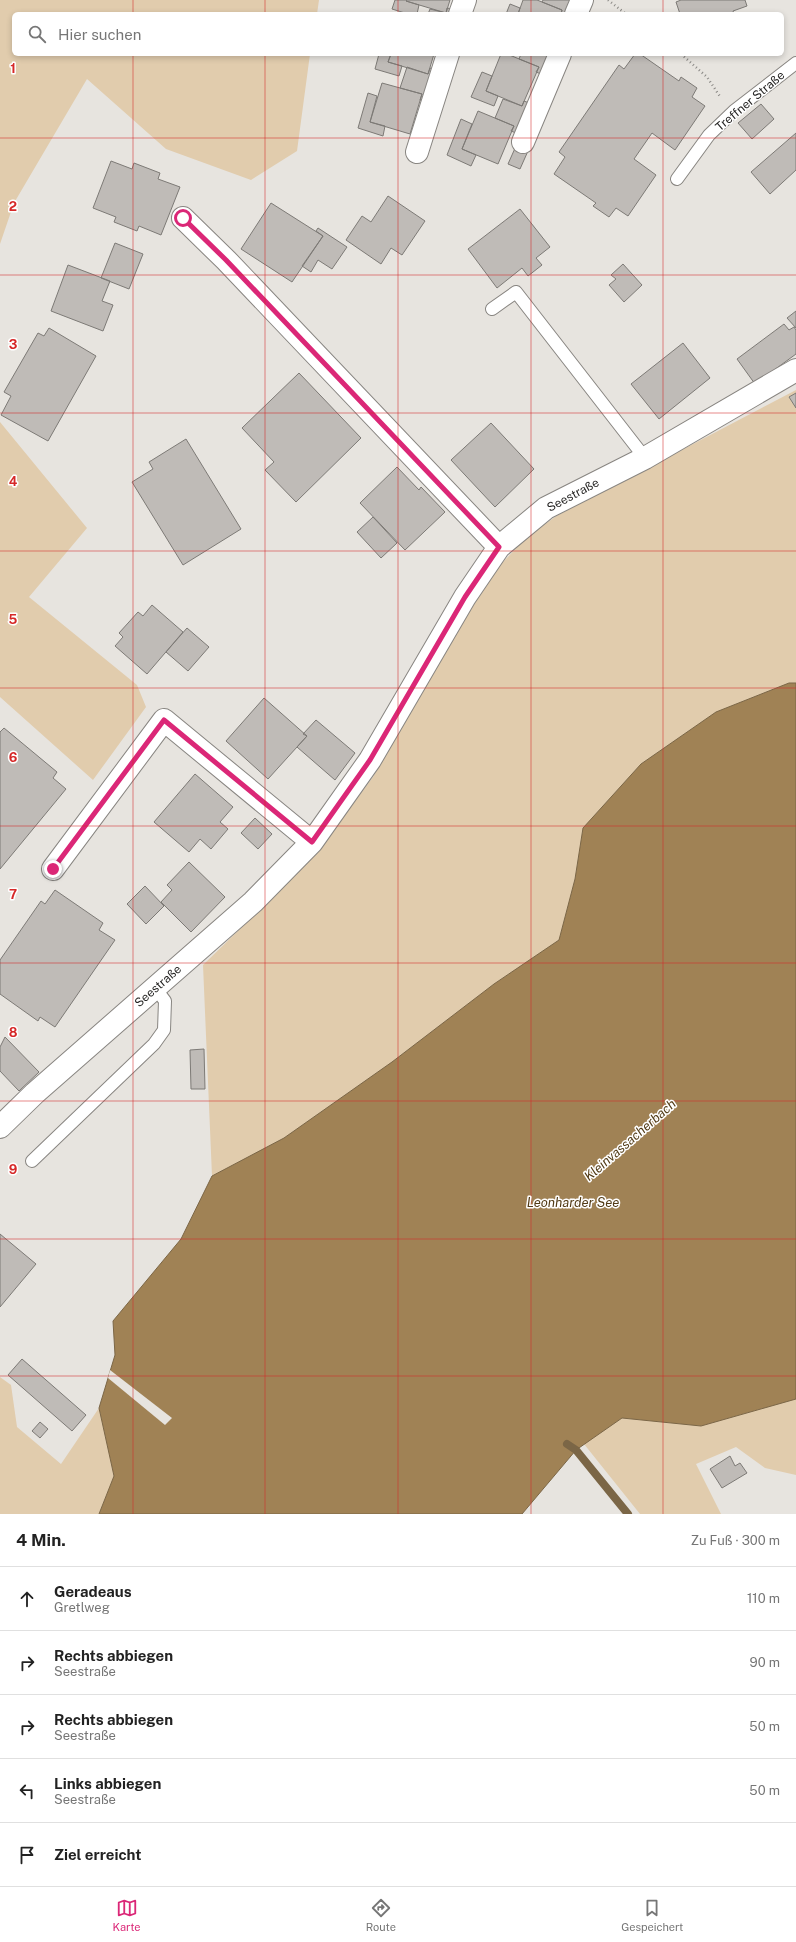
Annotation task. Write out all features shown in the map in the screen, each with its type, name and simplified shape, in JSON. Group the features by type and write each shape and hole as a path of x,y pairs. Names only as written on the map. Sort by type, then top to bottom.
{"street":[{"path":"461,12 464,0"},
{"path":"577,12 582,0"},
{"path":"417,152 447,56"},
{"path":"523,142 559,56"},
{"path":"183,218 231,265 499,547"},
{"name":"Seestraße","path":"0,1127 35,1093 156,989 253,902 312,842 370,760 465,597 499,547 546,508 645,458 796,370"},
{"path":"53,869 164,720 312,842"}],"lane":[{"name":"Treffner Straße","path":"677,180 709,135 734,111 796,63"},
{"path":"492,309 516,292 645,458"},
{"path":"32,1161 154,1044 164,1030 165,1001 156,989"}],"path":[{"path":"607,0 623,12"},
{"path":"683,56 707,77 719,96 734,111"}],"shaded area":[{"path":"0,0 319,0 317,12 12,12 12,56 310,56 297,151 251,180 166,149 87,79 14,203 0,244"},
{"path":"796,390 796,683 789,683 716,712 641,764 583,828 575,879 559,940 494,984 392,1062 284,1138 212,1176 203,965 294,876 335,828 373,777 474,602 501,564 528,536 558,515"},
{"path":"0,422 87,528 29,597 137,685 146,707 93,780 0,697"},
{"path":"0,1377 11,1385 17,1427 61,1464 99,1408 114,1476 99,1514 0,1514"},
{"path":"796,1399 796,1475 765,1468 736,1447 696,1464 721,1514 640,1514 584,1444 622,1418 701,1426"}],"water":[{"name":"Leonharder See","path":"789,683 796,683 796,1399 701,1426 622,1418 576,1450 522,1514 99,1514 114,1476 99,1408 115,1355 113,1321 181,1239 212,1176 284,1138 392,1062 494,984 559,940 575,879 583,828 641,764 716,712"}],"pier":[{"path":"110,1370 172,1418 165,1425 108,1378"}],"building":[{"path":"395,0 407,0 406,1 419,5 417,12 402,12 392,9"},
{"path":"407,0 450,0 446,12 406,1"},
{"path":"523,0 537,0 562,10 562,12 519,12"},
{"path":"543,0 572,0 567,12 562,12 562,10 542,2"},
{"path":"681,0 745,0 747,6 733,12 679,12 676,2"},
{"path":"510,4 520,8 519,12 507,12"},
{"path":"447,8 452,9 451,12 446,12"},
{"path":"430,9 442,12 429,12"},
{"path":"378,56 390,56 388,62 402,66 399,76 375,69"},
{"path":"390,56 433,56 428,74 388,62"},
{"path":"500,56 512,56 539,67 522,106 486,91"},
{"path":"520,56 548,56 541,74 536,72 539,67 519,59"},
{"path":"634,56 643,56 679,81 681,77 697,88 692,97 705,106 675,150 652,133 634,159 656,175 628,216 616,208 609,217 593,206 596,203 554,174 565,157 559,152 619,65 624,69"},
{"path":"407,67 428,74 430,68 434,69 425,101 420,100 422,94 400,88"},
{"path":"482,72 492,76 486,91 498,96 494,106 471,97"},
{"path":"382,83 422,94 410,134 370,122"},
{"path":"368,93 377,96 370,122 385,126 383,136 358,128"},
{"path":"503,99 522,106 524,101 529,103 516,133 511,131 514,126 495,118"},
{"path":"761,104 774,119 752,139 738,123"},
{"path":"478,111 514,126 498,164 462,149"},
{"path":"461,119 472,124 462,149 476,155 471,166 447,155"},
{"path":"796,133 796,170 770,194 751,172"},
{"path":"516,146 528,151 520,169 508,164"},
{"path":"111,161 132,169 134,163 160,173 158,179 180,187 161,235 139,226 137,231 114,222 116,217 93,208"},
{"path":"388,196 425,221 402,255 391,248 381,264 346,240 362,216 371,222"},
{"path":"271,203 323,236 292,282 241,249"},
{"path":"520,209 550,247 536,258 542,265 528,276 522,268 497,288 468,249"},
{"path":"318,228 347,247 332,269 318,260 311,272 302,266 323,236 316,231"},
{"path":"115,243 143,254 129,289 101,278"},
{"path":"623,264 642,285 624,302 609,285 616,279 611,275"},
{"path":"68,265 110,281 102,301 113,305 103,331 51,311"},
{"path":"796,311 796,328 787,318"},
{"path":"784,324 789,330 794,327 796,330 796,354 755,384 737,359"},
{"path":"49,328 96,356 48,441 1,415 11,396 4,392 38,333 44,336"},
{"path":"683,343 710,378 659,419 631,384"},
{"path":"299,373 361,438 296,502 265,470 274,462 242,428"},
{"path":"796,393 796,408 789,397"},
{"path":"491,423 534,469 495,507 451,460"},
{"path":"186,439 241,529 183,565 132,482 153,469 149,462"},
{"path":"397,467 419,490 421,487 445,512 405,550 360,503"},
{"path":"373,517 397,543 381,558 357,532"},
{"path":"152,605 183,632 147,674 115,646 123,637 119,633 138,612 143,616"},
{"path":"187,628 209,647 188,671 166,652"},
{"path":"264,698 307,736 268,779 226,741"},
{"path":"316,720 355,753 335,780 297,747 307,736 303,734"},
{"path":"4,728 57,772 53,778 66,789 0,869 0,732"},
{"path":"195,774 233,807 220,822 228,829 211,849 200,839 189,852 154,822"},
{"path":"255,818 272,834 258,849 241,833"},
{"path":"189,862 225,897 191,932 161,902 172,890 167,885"},
{"path":"145,886 164,906 146,924 127,904"},
{"path":"55,890 103,923 99,930 115,940 55,1027 40,1017 38,1021 0,994 0,960 41,901 45,904"},
{"path":"5,1037 39,1072 19,1091 0,1071 0,1047"},
{"path":"204,1049 205,1089 191,1089 190,1050"},
{"path":"0,1234 36,1264 0,1307"},
{"path":"22,1359 86,1415 72,1431 8,1375"},
{"path":"40,1422 48,1429 40,1438 32,1431"},
{"path":"730,1456 735,1466 740,1463 747,1473 722,1488 710,1469"}],"waterway":[{"path":"567,1444 576,1450 628,1514"}],"route":[{"path":"53,869 164,720 312,842 370,760 465,597 499,547 226,260 183,218"}],"water label":[{"name":"Kleinvassacherbach","path":"630,1140"}]}
